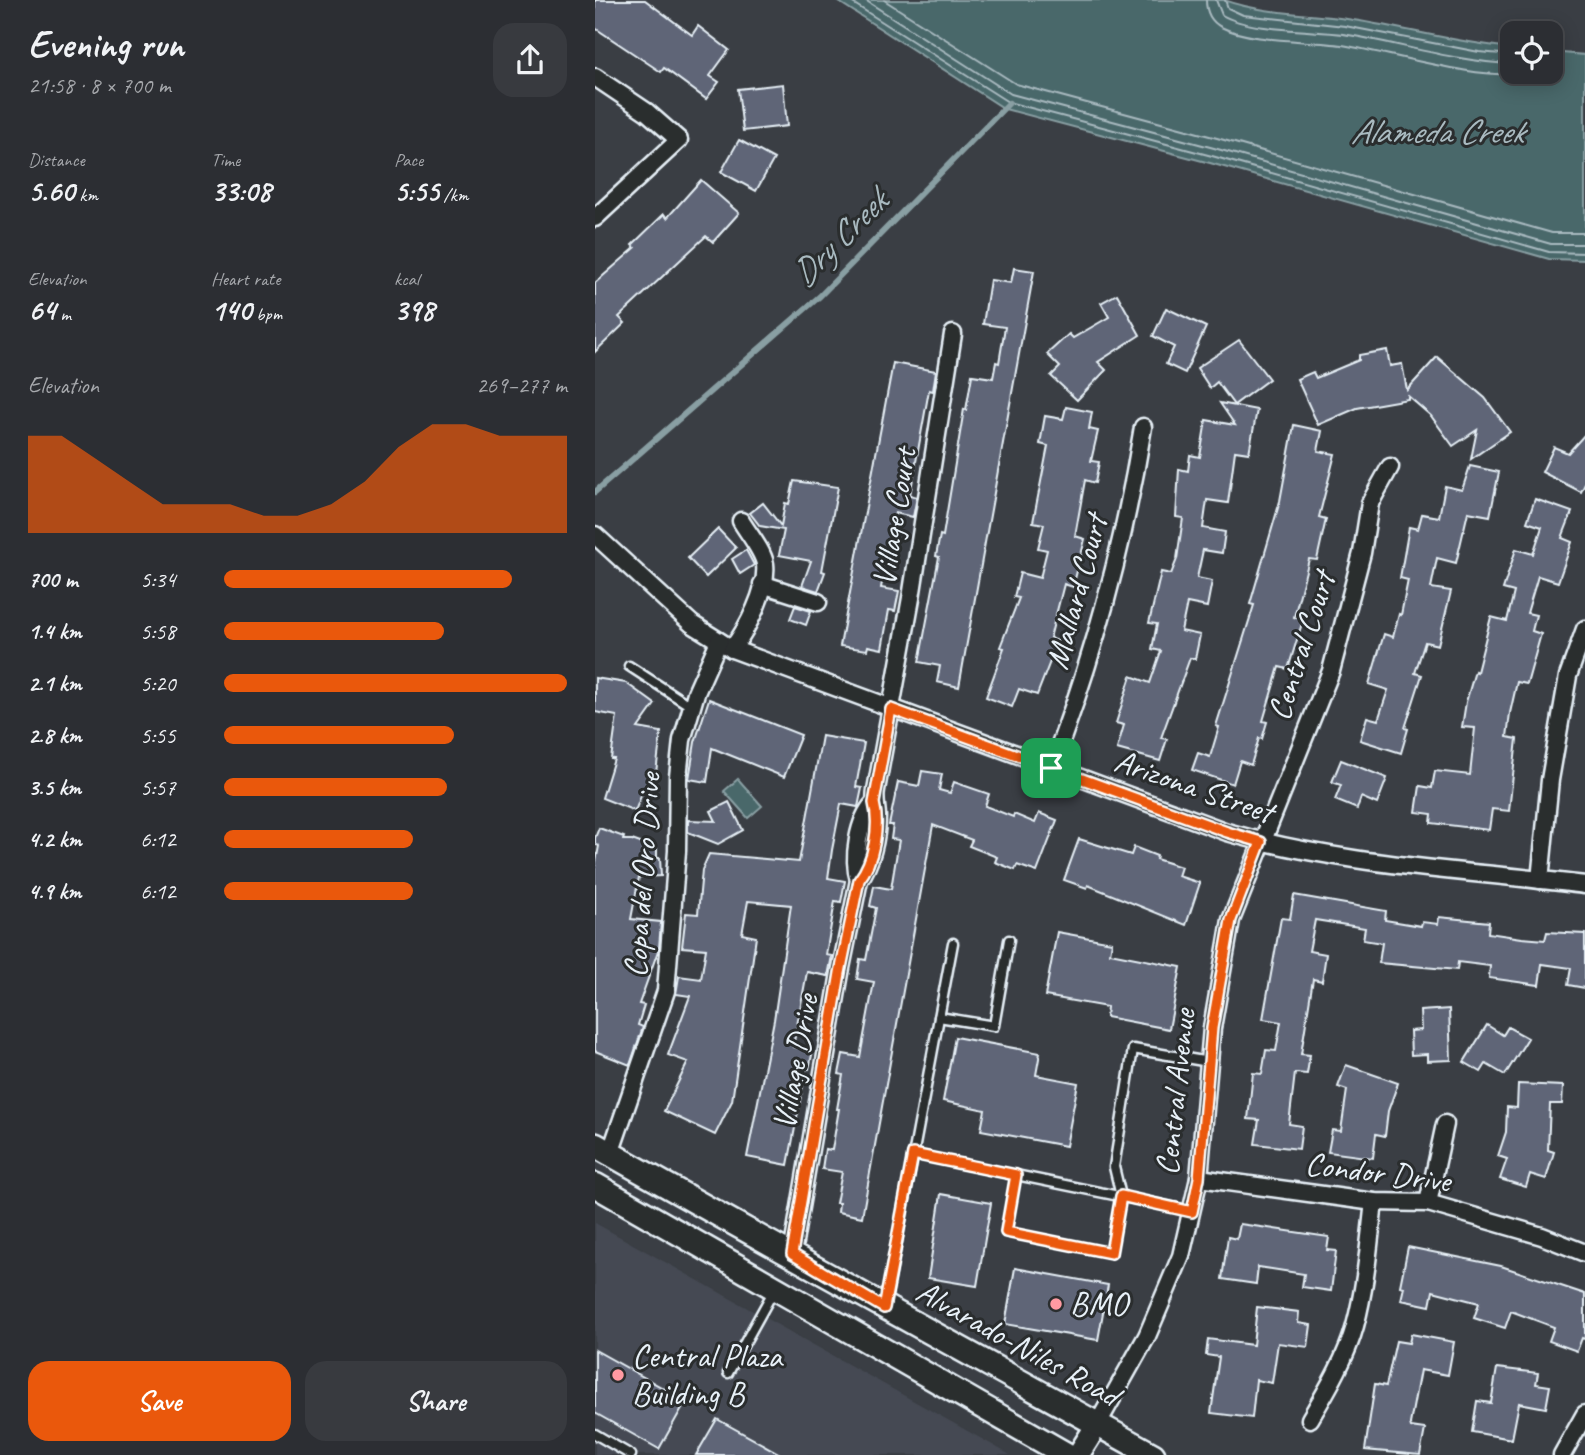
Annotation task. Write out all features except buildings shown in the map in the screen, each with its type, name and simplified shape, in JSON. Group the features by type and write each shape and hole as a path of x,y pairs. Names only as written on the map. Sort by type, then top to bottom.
{"main road":[{"name":"Alvarado-Niles Road","path":"603,1149 884,1308 1063,1403 1153,1455"},
{"path":"595,1185 1067,1455"}],"street":[{"path":"595,77 647,112 679,140 595,218"},
{"name":"Village Court","path":"891,709 953,334"},
{"name":"Mallard Court","path":"1051,768 1083,683 1113,578 1132,495 1143,427"},
{"name":"Central Court","path":"1261,842 1331,671 1362,553 1370,503 1390,467"},
{"name":"Copa del Oro Drive","path":"603,1149 666,991 682,740 692,707 725,645 748,626 762,584 765,562 741,521"},
{"name":"Arizona Street","path":"599,539 692,624 725,645 1051,768 1261,842 1369,863 1585,886"},
{"path":"762,584 818,601"},
{"path":"1540,880 1550,779 1568,676 1585,629"},
{"name":"Village Drive","path":"792,1254 840,973 859,880 869,868 877,816 874,803 891,709"},
{"name":"Central Avenue","path":"1078,1455 1147,1336 1181,1256 1199,1178 1212,1028 1231,920 1261,842"},
{"path":"1428,1203 1444,1124"},
{"name":"Condor Drive","path":"1199,1178 1374,1202 1428,1203 1542,1236 1585,1253"},
{"path":"1310,1419 1332,1382 1354,1328 1366,1274 1374,1202"},
{"path":"1562,1455 1585,1414"}],"lane":[{"path":"629,666 692,707"},
{"path":"939,1017 994,1026 1009,940"},
{"path":"884,1308 953,943"},
{"path":"1016,1175 1006,1232 1111,1253 1121,1196 1114,1167 1133,1049 1209,1062"},
{"path":"913,1154 1192,1212"},
{"path":"728,1373 776,1287"},
{"path":"595,1434 631,1455"}],"shaded area":[{"path":"595,1223 996,1447 1010,1455 595,1455"}],"water":[{"name":"Alameda Creek","path":"836,0 1224,0 1254,8 1347,19 1500,46 1500,84 1563,84 1563,53 1585,55 1585,260 1549,259 1210,163 1005,109"},
{"path":"738,779 762,806 748,818 724,791"}],"waterway":[{"name":"Dry Creek","path":"595,492 820,296 1009,103"}],"place":[{"name":"BMO","path":"1056,1304"},
{"name":"Central Plaza Building B","path":"618,1375"}],"route":[{"path":"891,709 1051,768 1261,842 1231,920 1212,1028 1199,1178 1192,1212 1121,1196 1111,1253 1006,1232 1016,1175 913,1154 884,1308 792,1254 840,973 859,880 869,868 877,816 874,803 891,709"}]}
